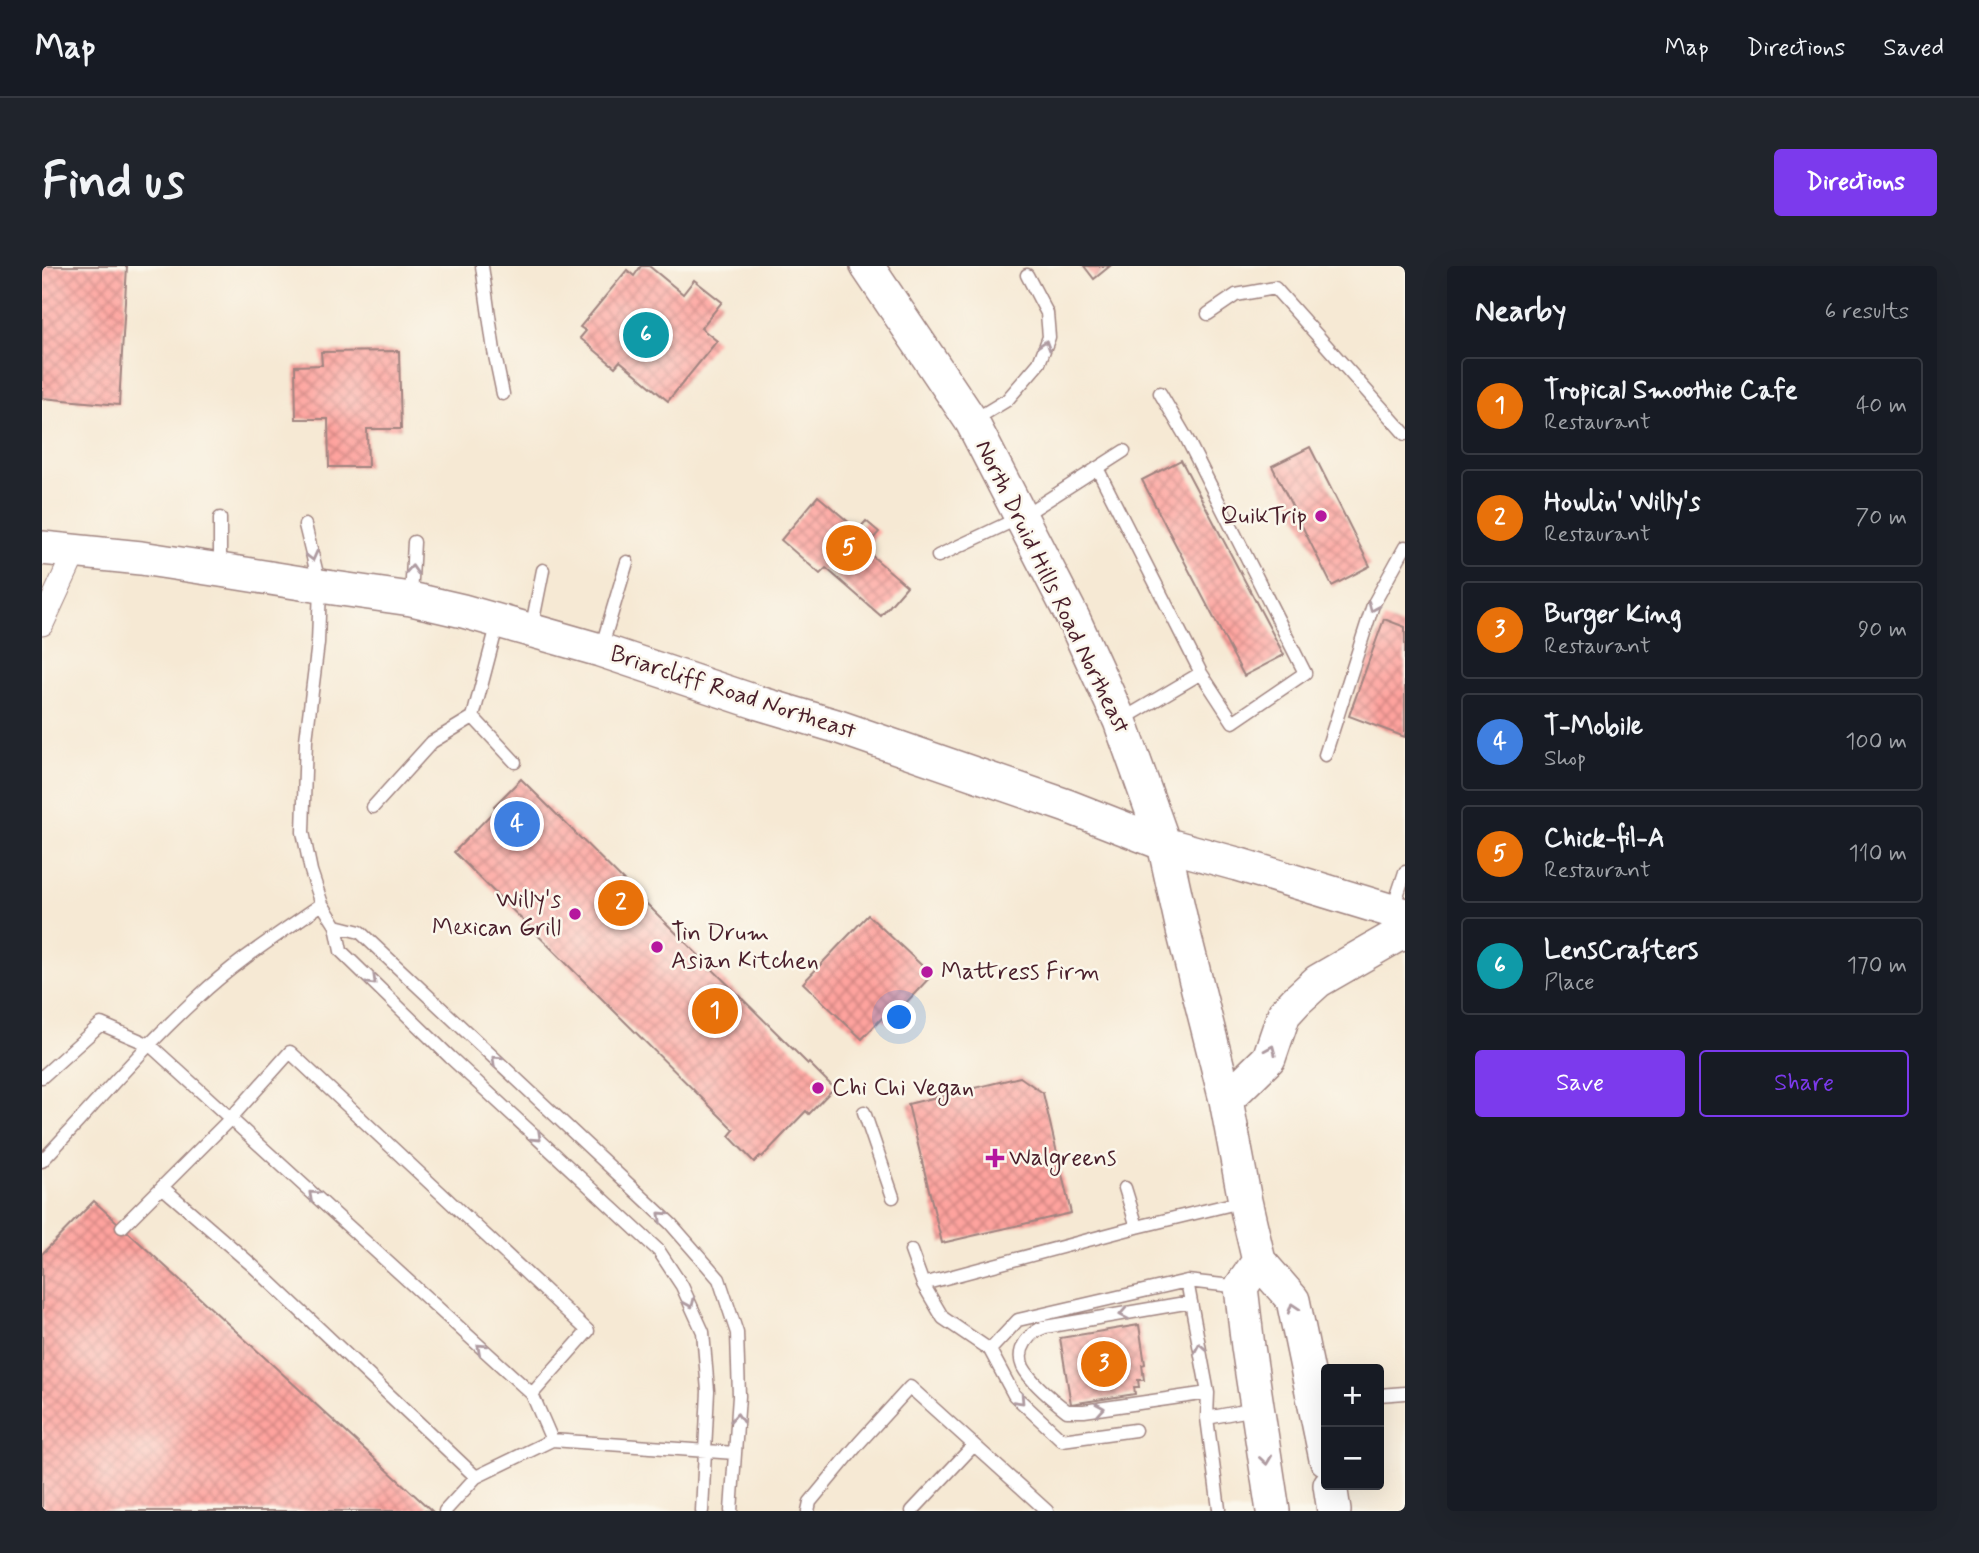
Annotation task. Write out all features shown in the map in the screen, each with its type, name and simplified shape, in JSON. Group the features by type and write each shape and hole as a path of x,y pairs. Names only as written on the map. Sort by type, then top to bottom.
{"main road":[{"name":"North Druid Hills Road Northeast","path":"867,266 972,422 1073,618 1120,721 1164,844 1226,1100 1245,1201 1250,1274 1248,1348 1273,1511"},
{"name":"Briarcliff Road Northeast","path":"42,548 141,558 411,598 498,621 600,650 922,755 1067,806 1164,844 1401,920"},
{"path":"1226,1100 1269,1058 1283,1014 1318,981 1396,936 1401,920"},
{"name":"North Druid Hills Road Northeast","path":"1250,1274 1293,1300 1312,1367 1322,1427"},
{"path":"1331,1490 1334,1511"}],"street":[{"path":"42,624 75,552"}],"lane":[{"path":"482,266 503,394"},
{"path":"972,422 1007,400 1039,363 1049,337 1046,313 1027,275"},
{"path":"1208,314 1236,295 1275,288 1405,434"},
{"path":"1097,468 1201,673 1233,722 1306,673 1187,439 1160,393"},
{"path":"938,556 1021,517 1124,451"},
{"path":"220,518 220,570"},
{"path":"305,525 320,586 318,643 306,740 303,832 311,871 322,904 336,926 341,951 450,1057 659,1251 682,1286 703,1332 708,1391 702,1511"},
{"path":"411,598 414,542"},
{"path":"1325,755 1373,605 1405,547"},
{"path":"600,650 627,562"},
{"path":"530,630 543,570"},
{"path":"373,807 432,742 472,717 498,621"},
{"path":"1120,721 1201,673"},
{"path":"472,717 515,762"},
{"path":"1401,920 1405,872"},
{"path":"42,1161 198,997 240,962 322,904"},
{"path":"336,926 360,932 671,1224 719,1279 737,1333 739,1396 731,1511"},
{"path":"42,1077 101,1024 150,1045 532,1394 552,1440"},
{"path":"122,1227 230,1119 290,1052 588,1331 532,1394"},
{"path":"864,1112 893,1197"},
{"path":"162,1187 253,1266 476,1477"},
{"path":"1125,1188 1137,1227"},
{"path":"923,1284 1245,1201"},
{"path":"911,1251 923,1284 943,1318 990,1350 1014,1395 1062,1440 1135,1430"},
{"path":"990,1350 1018,1320 1187,1282 1250,1274"},
{"path":"1187,1282 1208,1393 1207,1418 1219,1509"},
{"path":"1191,1303 1035,1330 1024,1343 1021,1355 1023,1365 1046,1392 1068,1411 1208,1393"},
{"path":"808,1511 810,1502 910,1387 1040,1509"},
{"path":"1384,1395 1405,1393"},
{"path":"1207,1418 1259,1408"},
{"path":"445,1511 476,1477 552,1440 735,1453"},
{"path":"912,1511 974,1445"}],"building":[{"path":"42,266 127,266 119,405 42,398"},
{"path":"641,266 649,266 683,294 694,280 722,302 701,328 717,341 668,401 620,361 615,367 580,338 586,331 580,327 627,270 634,276"},
{"path":"1084,266 1110,266 1094,279"},
{"path":"399,351 401,429 367,429 368,467 329,467 328,419 296,419 295,366 322,365 321,352"},
{"name":"QuikTrip","path":"1310,447 1370,566 1332,586 1272,466"},
{"path":"1181,460 1284,655 1244,676 1142,480"},
{"path":"818,496 858,530 866,521 879,532 864,549 907,586 881,616 826,568 820,574 781,540"},
{"path":"1384,619 1405,627 1405,737 1349,716"},
{"path":"521,779 834,1088 809,1114 806,1111 754,1162 729,1136 734,1130 454,852"},
{"path":"868,915 932,975 887,1023 882,1018 862,1039 803,983"},
{"path":"1020,1077 1043,1093 1071,1213 942,1243 908,1104"},
{"path":"94,1201 432,1511 42,1511 42,1254"},
{"path":"1139,1325 1145,1364 1142,1365 1144,1380 1138,1380 1139,1387 1134,1387 1135,1394 1071,1404 1060,1338"}],"place":[{"name":"LensCrafters","path":"646,335"},
{"name":"QuikTrip","path":"1321,516"},
{"name":"Chick-fil-A","path":"849,548"},
{"name":"T-Mobile","path":"517,824"},
{"name":"Howlin' Willy's","path":"621,903"},
{"name":"Willy's Mexican Grill","path":"575,914"},
{"name":"Tin Drum Asian Kitchen","path":"657,947"},
{"name":"Mattress Firm","path":"927,972"},
{"name":"Tropical Smoothie Cafe","path":"715,1011"},
{"name":"Chi Chi Vegan","path":"818,1088"},
{"name":"Walgreens","path":"995,1158"},
{"name":"Burger King","path":"1104,1364"}]}
